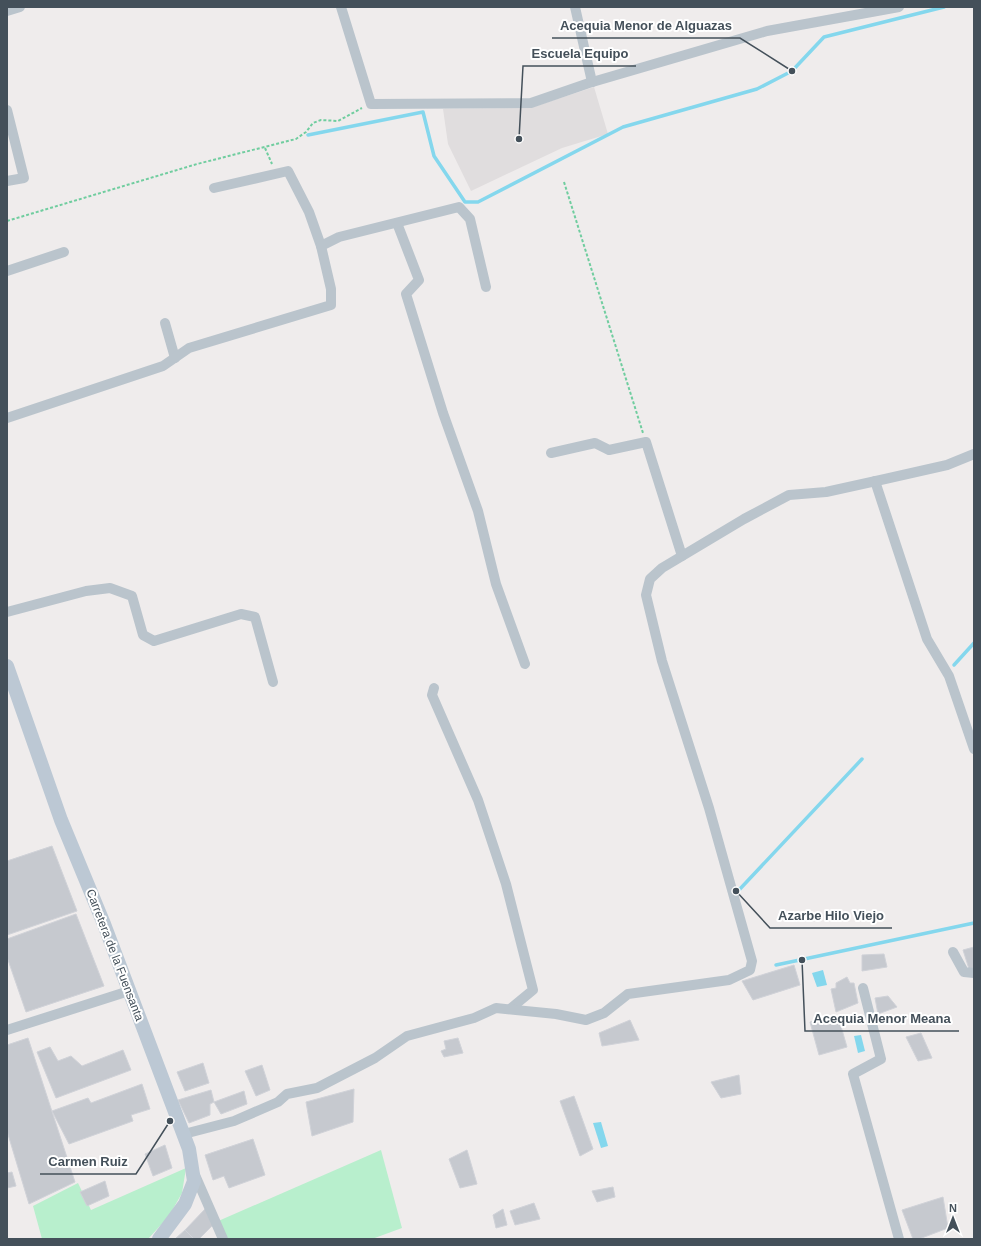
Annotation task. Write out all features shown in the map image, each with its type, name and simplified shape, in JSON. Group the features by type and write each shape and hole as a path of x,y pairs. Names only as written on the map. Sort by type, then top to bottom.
{"main road":[{"name":"Carretera de la Fuensanta","path":"7,666 61,820 104,924 190,1149 194,1181 186,1204 158,1239"}],"street":[{"path":"7,11 20,7"},
{"path":"341,7 371,104 531,103 592,82 767,31 899,7"},
{"path":"575,7 592,82"},
{"path":"7,110 24,178 7,181"},
{"path":"7,418 163,366 189,348 331,305 331,289 321,246 309,212 288,171 214,188"},
{"path":"321,246 339,237 459,207 470,219 486,287"},
{"path":"398,223 419,280 406,294 443,413 478,511 496,584 525,664"},
{"path":"7,272 64,252"},
{"path":"165,323 175,358"},
{"path":"551,452 595,444 609,450 646,442 682,556"},
{"path":"184,1134 234,1121 278,1102 287,1094 318,1088 376,1058 407,1036 474,1018 496,1008 556,1014 586,1020 604,1013 628,994 729,980 750,970 752,961 709,808 662,661 646,596 650,580 662,568 789,495 826,492 947,465 974,454"},
{"path":"875,481 927,640 949,676 974,749"},
{"path":"7,612 86,591 110,588 132,596 143,635 154,641 241,614 254,617 273,682"},
{"path":"434,688 432,695 478,800 506,884 532,990 510,1010"},
{"path":"953,952 964,972 974,973"},
{"path":"863,988 881,1059 853,1074 899,1239"},
{"path":"7,1030 129,991"},
{"path":"192,1169 223,1239"}],"path":[{"path":"7,221 197,164 296,139 306,132 313,123 321,120 338,120 371,104"},
{"path":"265,147 278,173"},
{"path":"564,182 646,442"}],"shaded area":[{"path":"594,87 608,134 562,148 471,191 448,144 443,109 530,108"}],"green space":[{"path":"381,1150 402,1228 372,1239 222,1239 216,1222"},
{"path":"186,1168 182,1193 169,1216 148,1239 42,1239 33,1206 78,1183 91,1210"}],"water":[{"path":"823,970 827,985 817,987 812,973"},
{"path":"861,1035 865,1051 858,1053 854,1036"},
{"path":"601,1122 608,1146 601,1148 593,1123"}],"building":[{"path":"52,846 77,911 7,935 7,861"},
{"path":"76,914 104,986 26,1012 7,957 7,939"},
{"path":"974,947 974,972 970,972 963,950"},
{"path":"884,954 887,967 862,971 862,955"},
{"path":"794,965 800,985 753,1000 742,981"},
{"path":"847,977 850,983 854,983 858,1003 836,1012 831,989 836,988 836,983"},
{"path":"888,996 897,1007 878,1014 875,998"},
{"path":"838,1016 847,1047 819,1055 810,1022"},
{"path":"630,1020 639,1040 602,1046 599,1033"},
{"path":"921,1033 932,1058 918,1061 906,1037"},
{"path":"28,1038 75,1182 29,1204 7,1131 7,1045"},
{"path":"458,1038 463,1053 444,1057 441,1051 446,1049 444,1041"},
{"path":"50,1047 58,1061 71,1056 82,1066 123,1050 131,1070 56,1098 37,1052"},
{"path":"203,1063 209,1083 185,1091 177,1072"},
{"path":"262,1065 270,1090 256,1096 245,1071"},
{"path":"739,1075 741,1094 721,1098 711,1082"},
{"path":"142,1084 150,1109 131,1115 133,1121 69,1144 52,1111 88,1098 91,1103"},
{"path":"354,1089 353,1122 312,1136 306,1102"},
{"path":"211,1090 214,1102 210,1104 210,1115 189,1123 178,1100"},
{"path":"244,1091 247,1104 221,1114 214,1102"},
{"path":"574,1096 593,1149 580,1156 560,1101"},
{"path":"253,1139 265,1175 229,1188 224,1176 213,1180 205,1155"},
{"path":"165,1145 172,1168 153,1176 145,1154"},
{"path":"467,1150 477,1184 460,1188 449,1159"},
{"path":"12,1172 16,1186 7,1188 7,1173"},
{"path":"105,1181 109,1196 87,1206 80,1192"},
{"path":"613,1187 615,1197 597,1202 592,1191"},
{"path":"943,1197 948,1228 919,1239 913,1239 902,1210"},
{"path":"534,1203 540,1219 515,1225 510,1211"},
{"path":"206,1208 213,1225 199,1239 194,1239 185,1230"},
{"path":"503,1209 507,1225 496,1228 493,1215"},
{"path":"185,1230 194,1239 175,1239"}],"waterway":[{"path":"308,135 423,112 434,156 465,202 478,202 623,127 757,89 792,71 824,37 944,7"},
{"path":"954,665 974,643"},
{"path":"734,891 739,890 862,759"},
{"path":"776,965 974,923"}],"place":[{"name":"Acequia Menor de Alguazas","path":"792,71"},
{"name":"Escuela Equipo","path":"519,139"},
{"name":"Azarbe Hilo Viejo","path":"736,891"},
{"name":"Acequia Menor Meana","path":"802,960"},
{"name":"Carmen Ruiz","path":"170,1121"}]}
